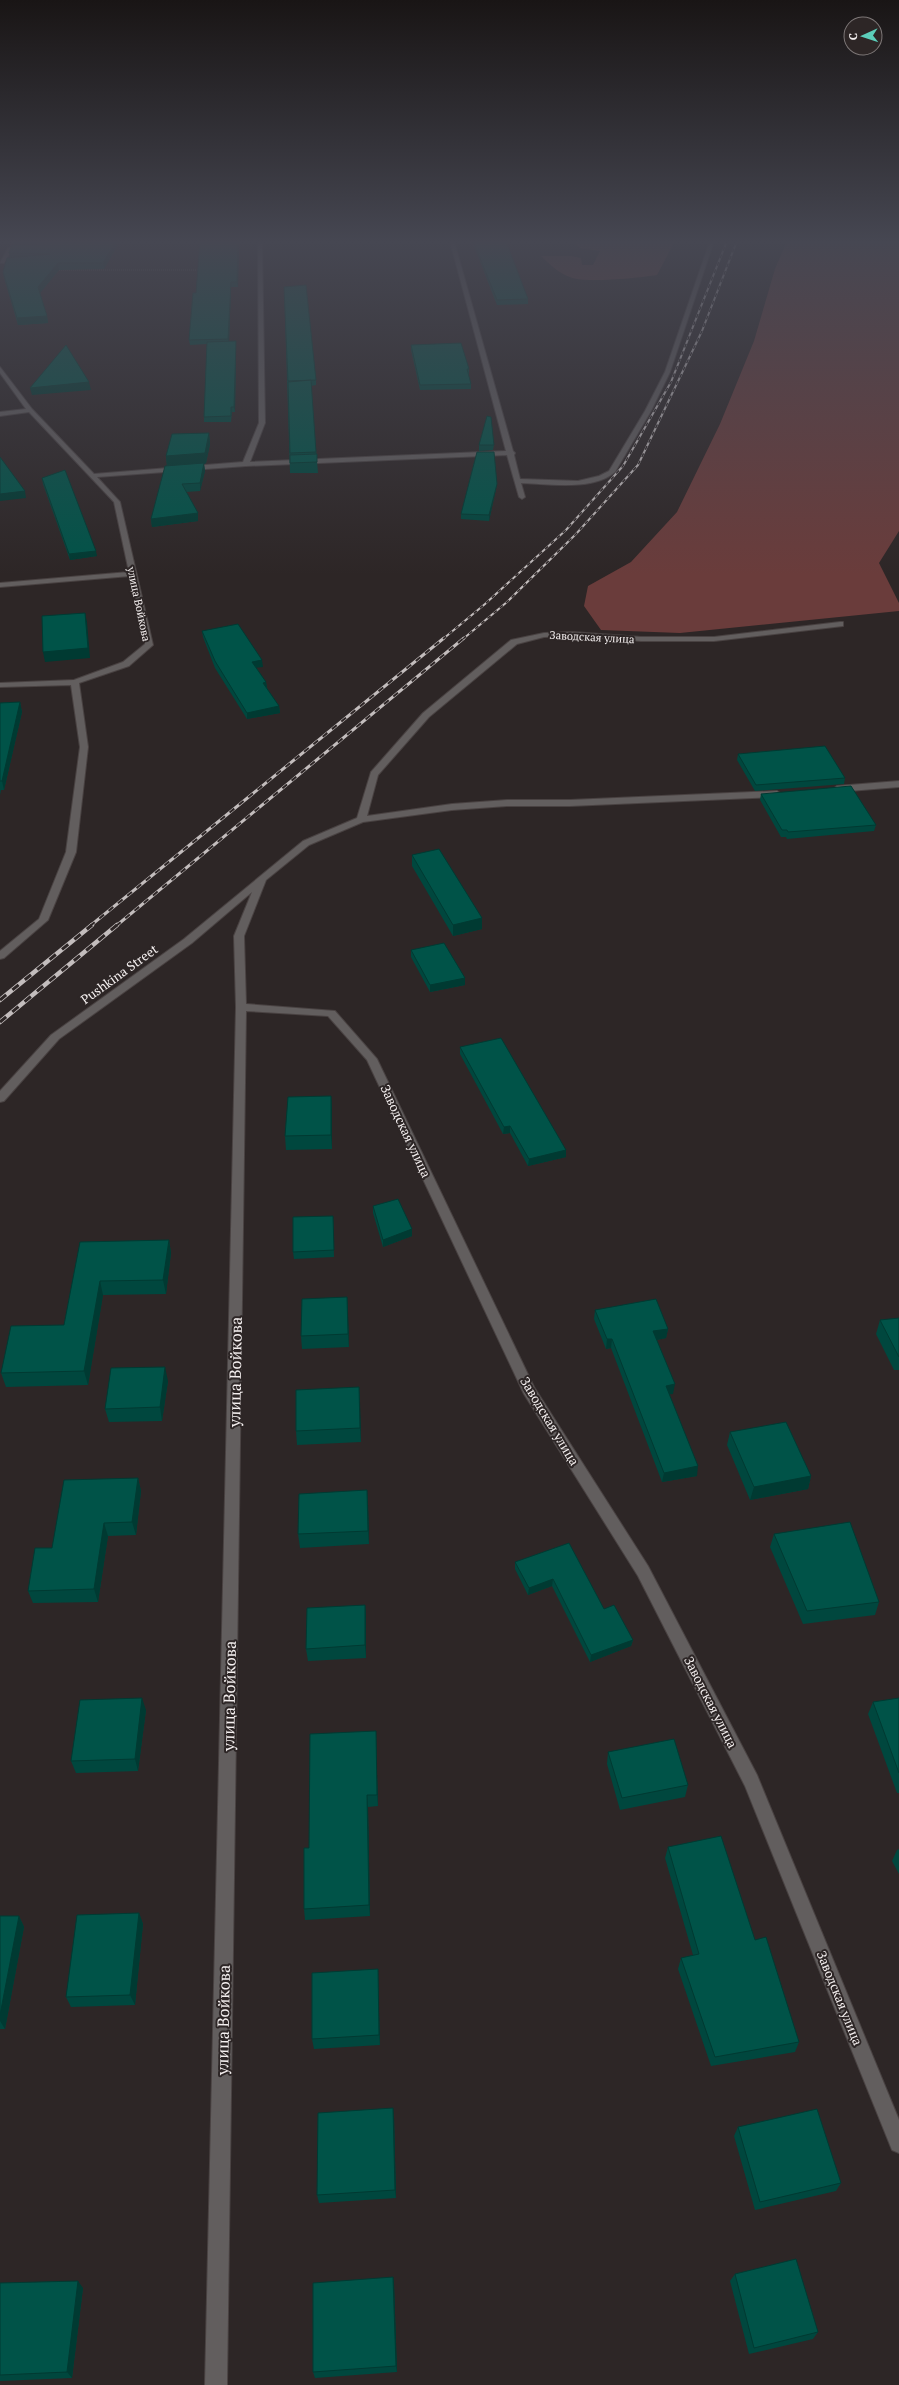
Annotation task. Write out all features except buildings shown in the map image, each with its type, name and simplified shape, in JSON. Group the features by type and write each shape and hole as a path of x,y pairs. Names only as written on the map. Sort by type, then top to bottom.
{"street":[{"path":"246,464 262,423 261,352"},
{"path":"484,352 512,453 522,497"},
{"path":"518,481 577,483 599,480 612,472 660,390 674,352"},
{"name":"улица Войкова","path":"0,369 30,410 117,502 149,645 126,664 75,682"},
{"path":"0,414 30,410"},
{"path":"91,476 246,464 512,453"},
{"path":"0,586 133,574"},
{"name":"Заводская улица","path":"360,820 374,774 426,714 514,642 544,635 573,634 641,639 714,639 840,624"},
{"path":"0,685 75,682 84,747 71,852 42,920 0,956"},
{"path":"829,790 899,784"},
{"path":"241,1007 239,936 262,879 306,843 360,820 452,807 507,803 570,803 790,793"},
{"name":"Pushkina Street","path":"0,1098 55,1037 188,941 262,879"},
{"name":"улица Войкова","path":"216,2385 241,1007"},
{"name":"Заводская улица","path":"241,1007 331,1014 372,1059 529,1390 644,1571 751,1781 899,2143"}],"shaded area":[{"path":"749,352 899,352 899,531 879,563 899,603 899,611 680,633 601,630 584,606 588,586 631,562 677,512 720,424"}],"railway":[{"path":"443,639 485,604 566,530 623,466 671,382 683,352"},
{"path":"463,639 507,602 576,534 638,465 692,352"},
{"path":"90,926 444,638"},
{"path":"116,926 464,638"},
{"path":"0,1000 92,925"},
{"path":"0,1022 117,925"}]}
